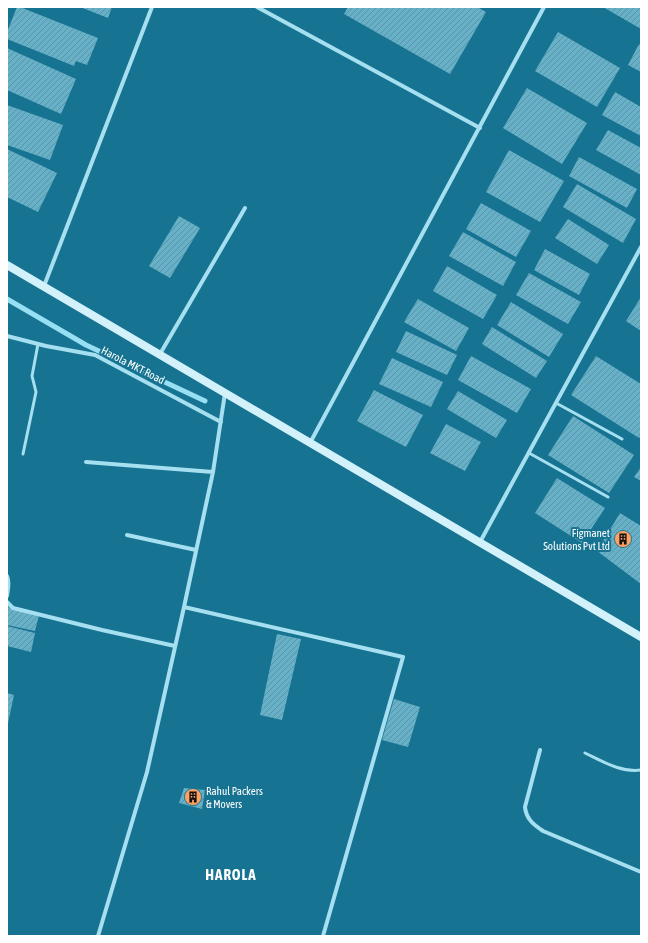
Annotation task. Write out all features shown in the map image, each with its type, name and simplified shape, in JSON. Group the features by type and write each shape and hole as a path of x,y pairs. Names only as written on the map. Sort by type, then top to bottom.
{"street":[{"path":"44,286 152,7"},
{"path":"257,7 480,128"},
{"path":"310,443 544,7"},
{"path":"160,354 246,208"},
{"path":"480,542 641,247"},
{"path":"7,265 641,637"},
{"name":"Harola MKT Road","path":"7,336 38,344 94,355 221,422"},
{"path":"98,936 147,772 213,472 225,392"},
{"path":"86,462 213,472"},
{"path":"127,535 196,550"},
{"path":"7,576 7,596"},
{"path":"7,602 13,608 175,646"},
{"path":"184,607 403,657 323,936"},
{"path":"540,750 525,807 527,816 530,820 543,831 641,872"}],"lane":[{"path":"23,454 36,392 32,376 38,344"},
{"path":"556,403 622,439"},
{"path":"529,453 608,497"},
{"path":"585,753 615,767 629,770 641,770"}],"building":[{"path":"17,7 98,38 87,65 76,61 74,66 7,39 7,32"},
{"path":"80,7 112,7 108,18"},
{"path":"348,7 477,7 486,12 450,74 344,14"},
{"path":"603,7 641,7 641,29"},
{"path":"558,32 620,68 597,107 535,71"},
{"path":"639,44 641,45 641,72 628,65"},
{"path":"7,48 76,79 61,114 7,90"},
{"path":"527,88 587,123 562,164 503,128"},
{"path":"615,92 641,107 641,136 602,115"},
{"path":"7,105 63,125 50,160 7,145"},
{"path":"608,130 641,148 641,175 596,150"},
{"path":"7,149 57,173 38,212 7,197"},
{"path":"509,150 564,181 540,222 486,192"},
{"path":"579,157 637,189 627,208 569,176"},
{"path":"577,184 636,219 623,243 563,207"},
{"path":"481,203 531,231 516,257 466,229"},
{"path":"179,216 200,228 170,278 149,266"},
{"path":"568,219 609,245 597,264 555,238"},
{"path":"463,232 516,262 503,286 449,256"},
{"path":"545,249 590,274 579,295 534,270"},
{"path":"447,266 497,295 483,319 433,291"},
{"path":"529,273 581,302 568,324 516,295"},
{"path":"641,297 641,331 626,321"},
{"path":"418,299 469,328 456,351 404,322"},
{"path":"511,302 563,334 549,357 497,325"},
{"path":"492,327 547,361 536,378 482,344"},
{"path":"406,331 457,355 447,375 396,352"},
{"path":"471,356 531,389 517,413 458,380"},
{"path":"596,356 641,384 641,436 639,438 571,395"},
{"path":"392,358 443,382 431,407 379,384"},
{"path":"374,390 423,415 406,447 357,421"},
{"path":"458,391 507,420 496,438 447,409"},
{"path":"573,416 634,455 609,493 548,455"},
{"path":"446,424 481,442 465,471 430,453"},
{"path":"641,467 641,481 634,477"},
{"path":"557,478 605,508 582,543 535,513"},
{"name":"Figmanet Solutions Pvt Ltd","path":"620,513 641,526 641,584 597,551"},
{"path":"7,607 39,615 35,631 7,625"},
{"path":"7,626 35,633 31,652 7,646"},
{"path":"277,634 301,639 282,720 260,715"},
{"path":"7,693 14,695 8,723 7,723"},
{"path":"394,699 420,707 408,747 382,740"},
{"name":"Rahul Packers & Movers","path":"184,788 205,790 202,809 179,803"}],"waterway":[{"path":"7,299 86,345 205,401"}],"place":[{"name":"Figmanet Solutions Pvt Ltd","path":"623,539"},
{"name":"Rahul Packers & Movers","path":"193,797"}],"district":[{"name":"HAROLA","path":"231,874"}]}
